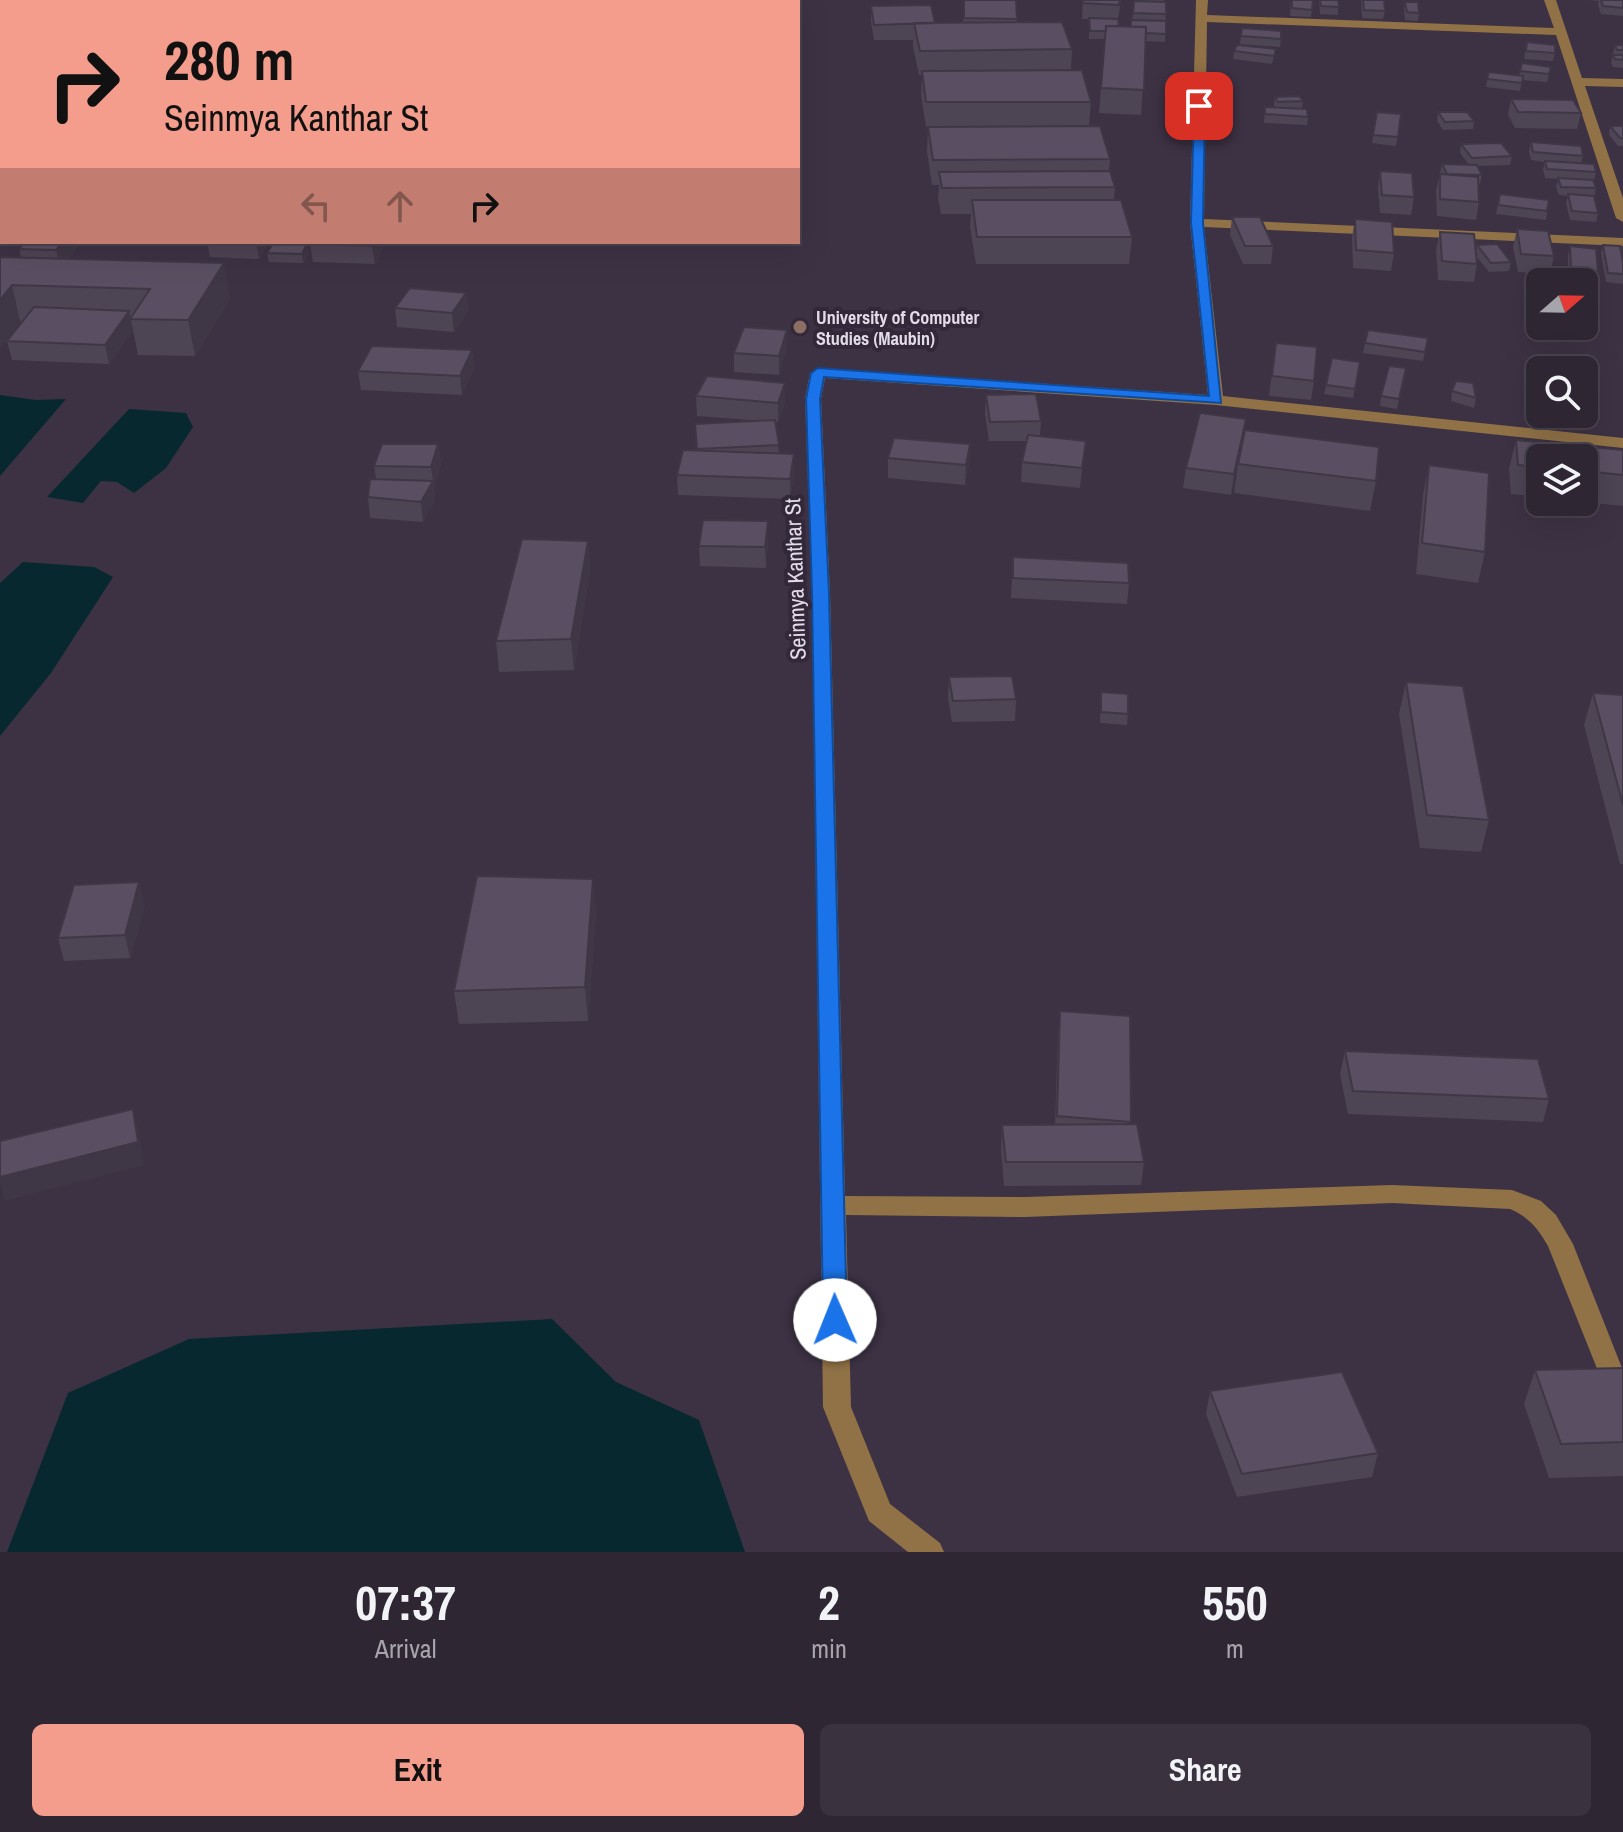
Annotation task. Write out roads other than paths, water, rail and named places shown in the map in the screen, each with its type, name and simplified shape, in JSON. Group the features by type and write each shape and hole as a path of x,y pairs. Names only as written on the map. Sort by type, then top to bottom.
{"street":[{"path":"1550,0 1623,218"},
{"path":"1561,32 1201,9 1197,223 1216,400 1623,443"},
{"path":"1578,82 1623,83"},
{"path":"1197,223 1623,242"},
{"name":"Seinmya Kanthar St","path":"930,1552 879,1512 837,1407 821,593 813,399 818,373 1216,400"},
{"path":"833,1205 1025,1207 1392,1194 1512,1200 1532,1208 1547,1222 1560,1244 1609,1368"}],"place":[{"name":"University of Computer Studies (Maubin)","path":"800,327"}]}
